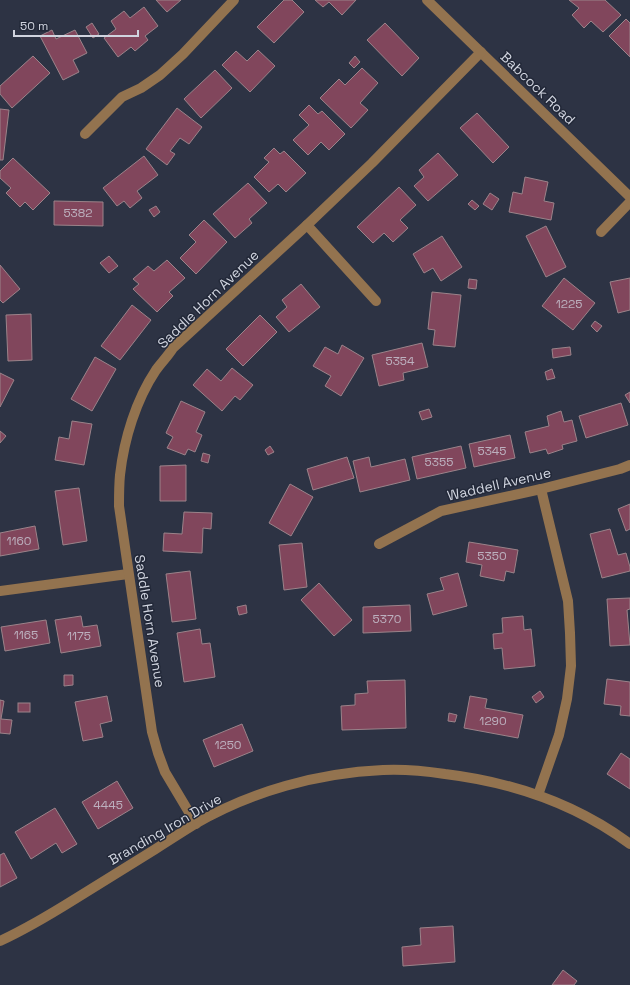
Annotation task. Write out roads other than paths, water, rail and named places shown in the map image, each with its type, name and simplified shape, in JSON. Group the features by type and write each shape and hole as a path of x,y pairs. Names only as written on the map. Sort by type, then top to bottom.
{"street":[{"path":"85,134 122,97 141,88 160,75 183,54 234,0"},
{"name":"Babcock Road","path":"427,0 630,197"},
{"name":"Saddle Horn Avenue","path":"196,824 165,772 152,732 119,506 120,476 124,448 131,422 143,393 156,370 173,348 372,163 481,52"},
{"path":"601,232 630,202"},
{"path":"307,225 376,301"},
{"name":"Waddell Avenue","path":"379,544 441,511 541,489 620,469 630,465"},
{"path":"538,795 559,735 567,699 571,666 568,601 541,489"},
{"path":"0,591 128,574"},
{"name":"Branding Iron Drive","path":"0,941 50,915 196,824 228,807 266,792 342,774 384,770 424,771 463,776 505,785 538,795 574,811 603,826 630,844"}]}
